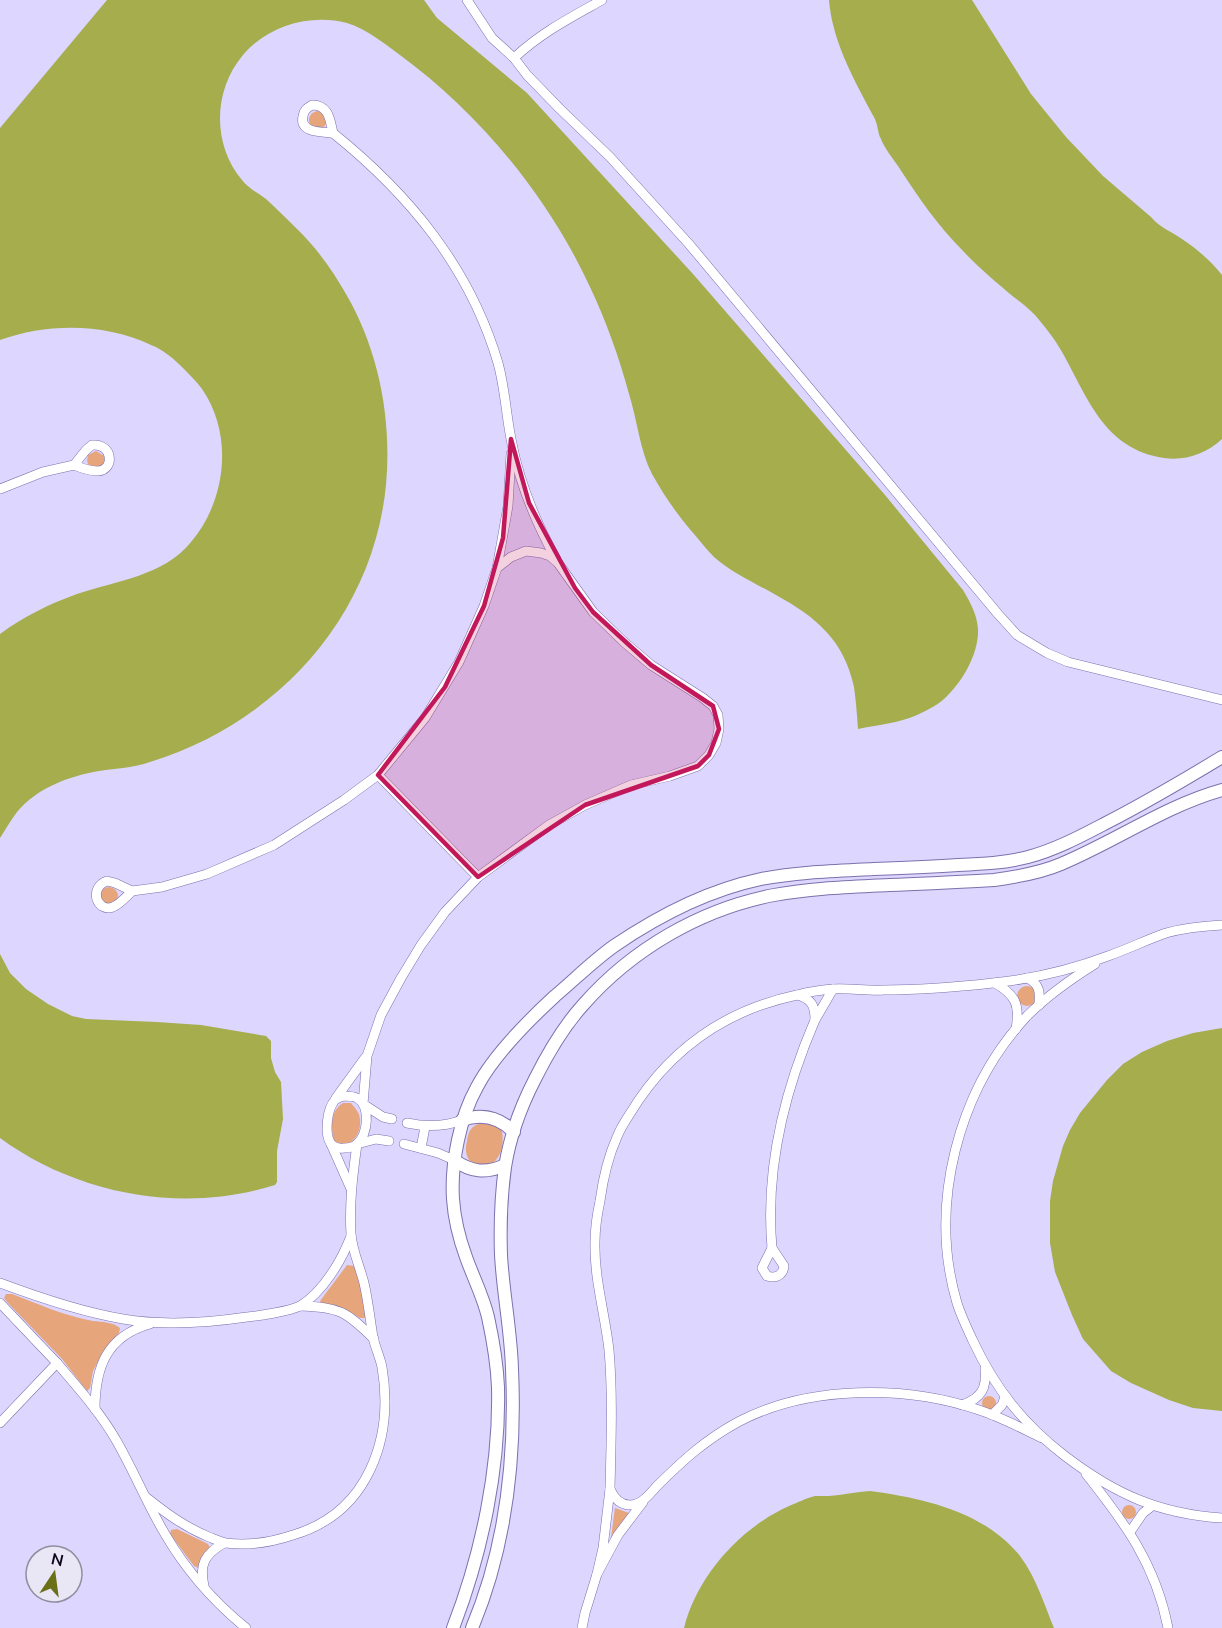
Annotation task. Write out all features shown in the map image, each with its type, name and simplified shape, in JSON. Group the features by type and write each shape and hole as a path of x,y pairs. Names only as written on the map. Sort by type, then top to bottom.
{"street":[{"path":"467,0 492,38 610,157 689,244 1017,634 1047,653 1068,662 1222,700"},
{"path":"514,58 531,42 557,24 603,0"},
{"path":"147,1498 176,1521 194,1531 224,1543 252,1543 277,1540 303,1533 346,1504 362,1485 375,1462 382,1438 385,1399 382,1367 351,1236 351,1191 357,1144 365,1128 366,1111 363,1104 367,1056 381,1015 400,978 421,945 445,912 478,877 549,825 585,805 631,786 698,766 709,755 716,743 719,729 718,715 713,706 651,665 624,642 593,612 558,563 529,503 511,439 498,365 487,329 460,275 427,224 364,158 333,133"},
{"path":"132,891 207,874 274,845 378,775 425,718 450,679 472,635 497,568 508,506 511,439"},
{"path":"0,489 43,472 74,465"},
{"path":"497,568 511,557 526,551 550,556 558,563"},
{"path":"453,1628 462,1607 484,1529 498,1423 498,1383 494,1346 486,1311 457,1227 452,1198 452,1174 462,1120 476,1088 516,1036 547,1004 612,948 679,909 716,892 760,880 806,873 1000,863 1032,856 1081,836 1123,815 1222,757"},
{"path":"378,775 478,877"},
{"path":"472,1628 490,1574 500,1534 511,1458 513,1367 501,1256 501,1206 505,1165 522,1105 545,1059 582,1006 610,978 639,954 669,934 734,905 772,895 820,888 993,880 1039,872 1060,865 1166,811 1222,790"},
{"path":"582,1628 603,1548 610,1490 609,1352 596,1272 594,1242 602,1188 614,1143 629,1115 664,1067 709,1029 763,1004 795,995 832,989 929,988 1027,978 1054,973 1108,957 1169,932 1200,926 1222,925"},
{"path":"1108,957 1072,978 1039,1005 1016,1029 990,1066 969,1106 955,1149 947,1200 948,1260 957,1303 986,1368 1005,1397 1042,1438 1082,1470 1126,1496 1152,1506 1222,1518"},
{"path":"1027,978 1037,984 1040,989 1039,1005"},
{"path":"995,983 1007,990 1014,999 1018,1009 1016,1029"},
{"path":"772,1248 771,1196 779,1127 792,1081 815,1020 832,989"},
{"path":"795,995 805,997 812,1002 815,1020"},
{"path":"351,1191 331,1143 328,1123 334,1101 367,1056"},
{"path":"334,1101 343,1096 357,1098 383,1117 392,1119"},
{"path":"407,1123 425,1127 449,1124 471,1117 490,1117 507,1125 514,1132"},
{"path":"421,1148 425,1127"},
{"path":"331,1143 339,1149 376,1139 388,1141"},
{"path":"404,1144 438,1153 473,1170 484,1172 505,1165"},
{"path":"300,1306 333,1273 351,1236"},
{"path":"0,1283 72,1308 124,1319 155,1322 209,1322 264,1315 300,1306 324,1307 342,1312 355,1320 374,1338"},
{"path":"0,1303 57,1363 95,1409 115,1439 176,1551 205,1589 246,1628"},
{"path":"95,1409 95,1388 107,1353 134,1328 155,1322"},
{"path":"0,1423 57,1363"},
{"path":"962,1405 977,1398 983,1390 986,1368"},
{"path":"597,1574 618,1535 646,1498 682,1460 740,1422 776,1407 814,1398 858,1393 920,1396 962,1405 992,1415 1042,1438"},
{"path":"992,1415 1002,1405 1005,1397"},
{"path":"1082,1470 1130,1532 1157,1586 1168,1628"},
{"path":"610,1490 614,1498 623,1504 638,1503 646,1498"},
{"path":"1114,1510 1121,1499 1126,1496"},
{"path":"1130,1532 1143,1513 1152,1506"},
{"path":"205,1589 201,1574 205,1561 212,1550 224,1543"}],"highlighted area":[{"path":"511,439 529,503 575,588 593,612 651,665 713,706 719,729 709,755 698,766 585,805 478,877 378,775 445,687 484,606 503,538"}],"shaded area":[{"path":"107,0 424,0 437,18 527,93 693,274 885,495 963,590 976,618 978,638 969,665 954,689 938,704 910,718 858,729 854,687 843,656 835,643 816,621 804,612 736,573 714,557 671,505 652,474 644,455 632,404 607,326 573,253 533,189 484,130 458,103 400,55 375,37 347,23 333,20 304,21 290,24 264,36 243,55 226,84 220,118 221,134 225,151 242,180 266,199 303,235 330,268 357,316 375,362 385,411 386,485 377,533 361,579 339,621 310,659 277,692 238,721 196,744 150,762 88,773 54,784 25,804 0,838 0,634 56,602 138,576 167,563 191,542 203,526 212,507 222,467 219,427 212,407 196,381 160,349 133,338 95,329 56,328 18,334 0,340 0,128"},
{"path":"829,0 972,0 1031,94 1066,137 1103,176 1158,224 1198,251 1218,270 1222,275 1222,439 1209,449 1195,455 1172,459 1143,453 1112,433 1100,419 1059,347 1046,329 1033,313 982,270 946,232 887,150 880,137 875,119 844,57 834,29"},
{"path":"318,111 324,114 327,120 324,126 318,129 312,126 309,120 312,114"},
{"path":"96,451 104,456 105,462 102,467 89,466 87,461 88,455"},
{"path":"109,887 115,890 118,896 115,902 109,905 103,902 100,896 103,890"},
{"path":"0,954 10,973 26,989 72,1016 86,1019 201,1025 266,1036 271,1041 271,1058 281,1082 283,1119 277,1151 277,1182 275,1185 240,1194 204,1198 168,1198 132,1194 97,1186 63,1173 30,1158 0,1138"},
{"path":"1027,986 1034,989 1037,996 1034,1003 1027,1006 1020,1003 1017,996 1020,989"},
{"path":"1222,1028 1222,1411 1193,1408 1131,1383 1111,1371 1083,1339 1055,1272 1050,1243 1050,1201 1053,1181 1070,1130 1080,1113 1107,1080 1123,1064 1142,1052 1193,1033"},
{"path":"343,1103 351,1103 358,1113 360,1126 353,1140 339,1144 334,1141 332,1125 336,1110"},
{"path":"485,1122 495,1125 502,1131 502,1146 498,1157 492,1164 484,1166 470,1161 466,1153 470,1130"},
{"path":"347,1265 355,1266 368,1318 360,1318 343,1308 322,1305 320,1301"},
{"path":"6,1294 12,1294 72,1316 111,1323 120,1328 119,1333 103,1352 93,1371 90,1388 87,1391 62,1359 8,1303 4,1298"},
{"path":"986,1396 992,1396 996,1403 992,1410 986,1410 982,1406 982,1400"},
{"path":"870,1491 932,1503 971,1518 989,1528 1006,1541 1026,1564 1054,1628 684,1628 690,1609 710,1572 723,1556 754,1527 771,1515 815,1496"},
{"path":"1126,1505 1132,1505 1136,1512 1132,1519 1126,1519 1122,1515 1122,1509"},
{"path":"615,1508 629,1513 611,1538"},
{"path":"177,1529 208,1544 210,1548 203,1556 198,1568 194,1566 170,1534 171,1530"}]}
